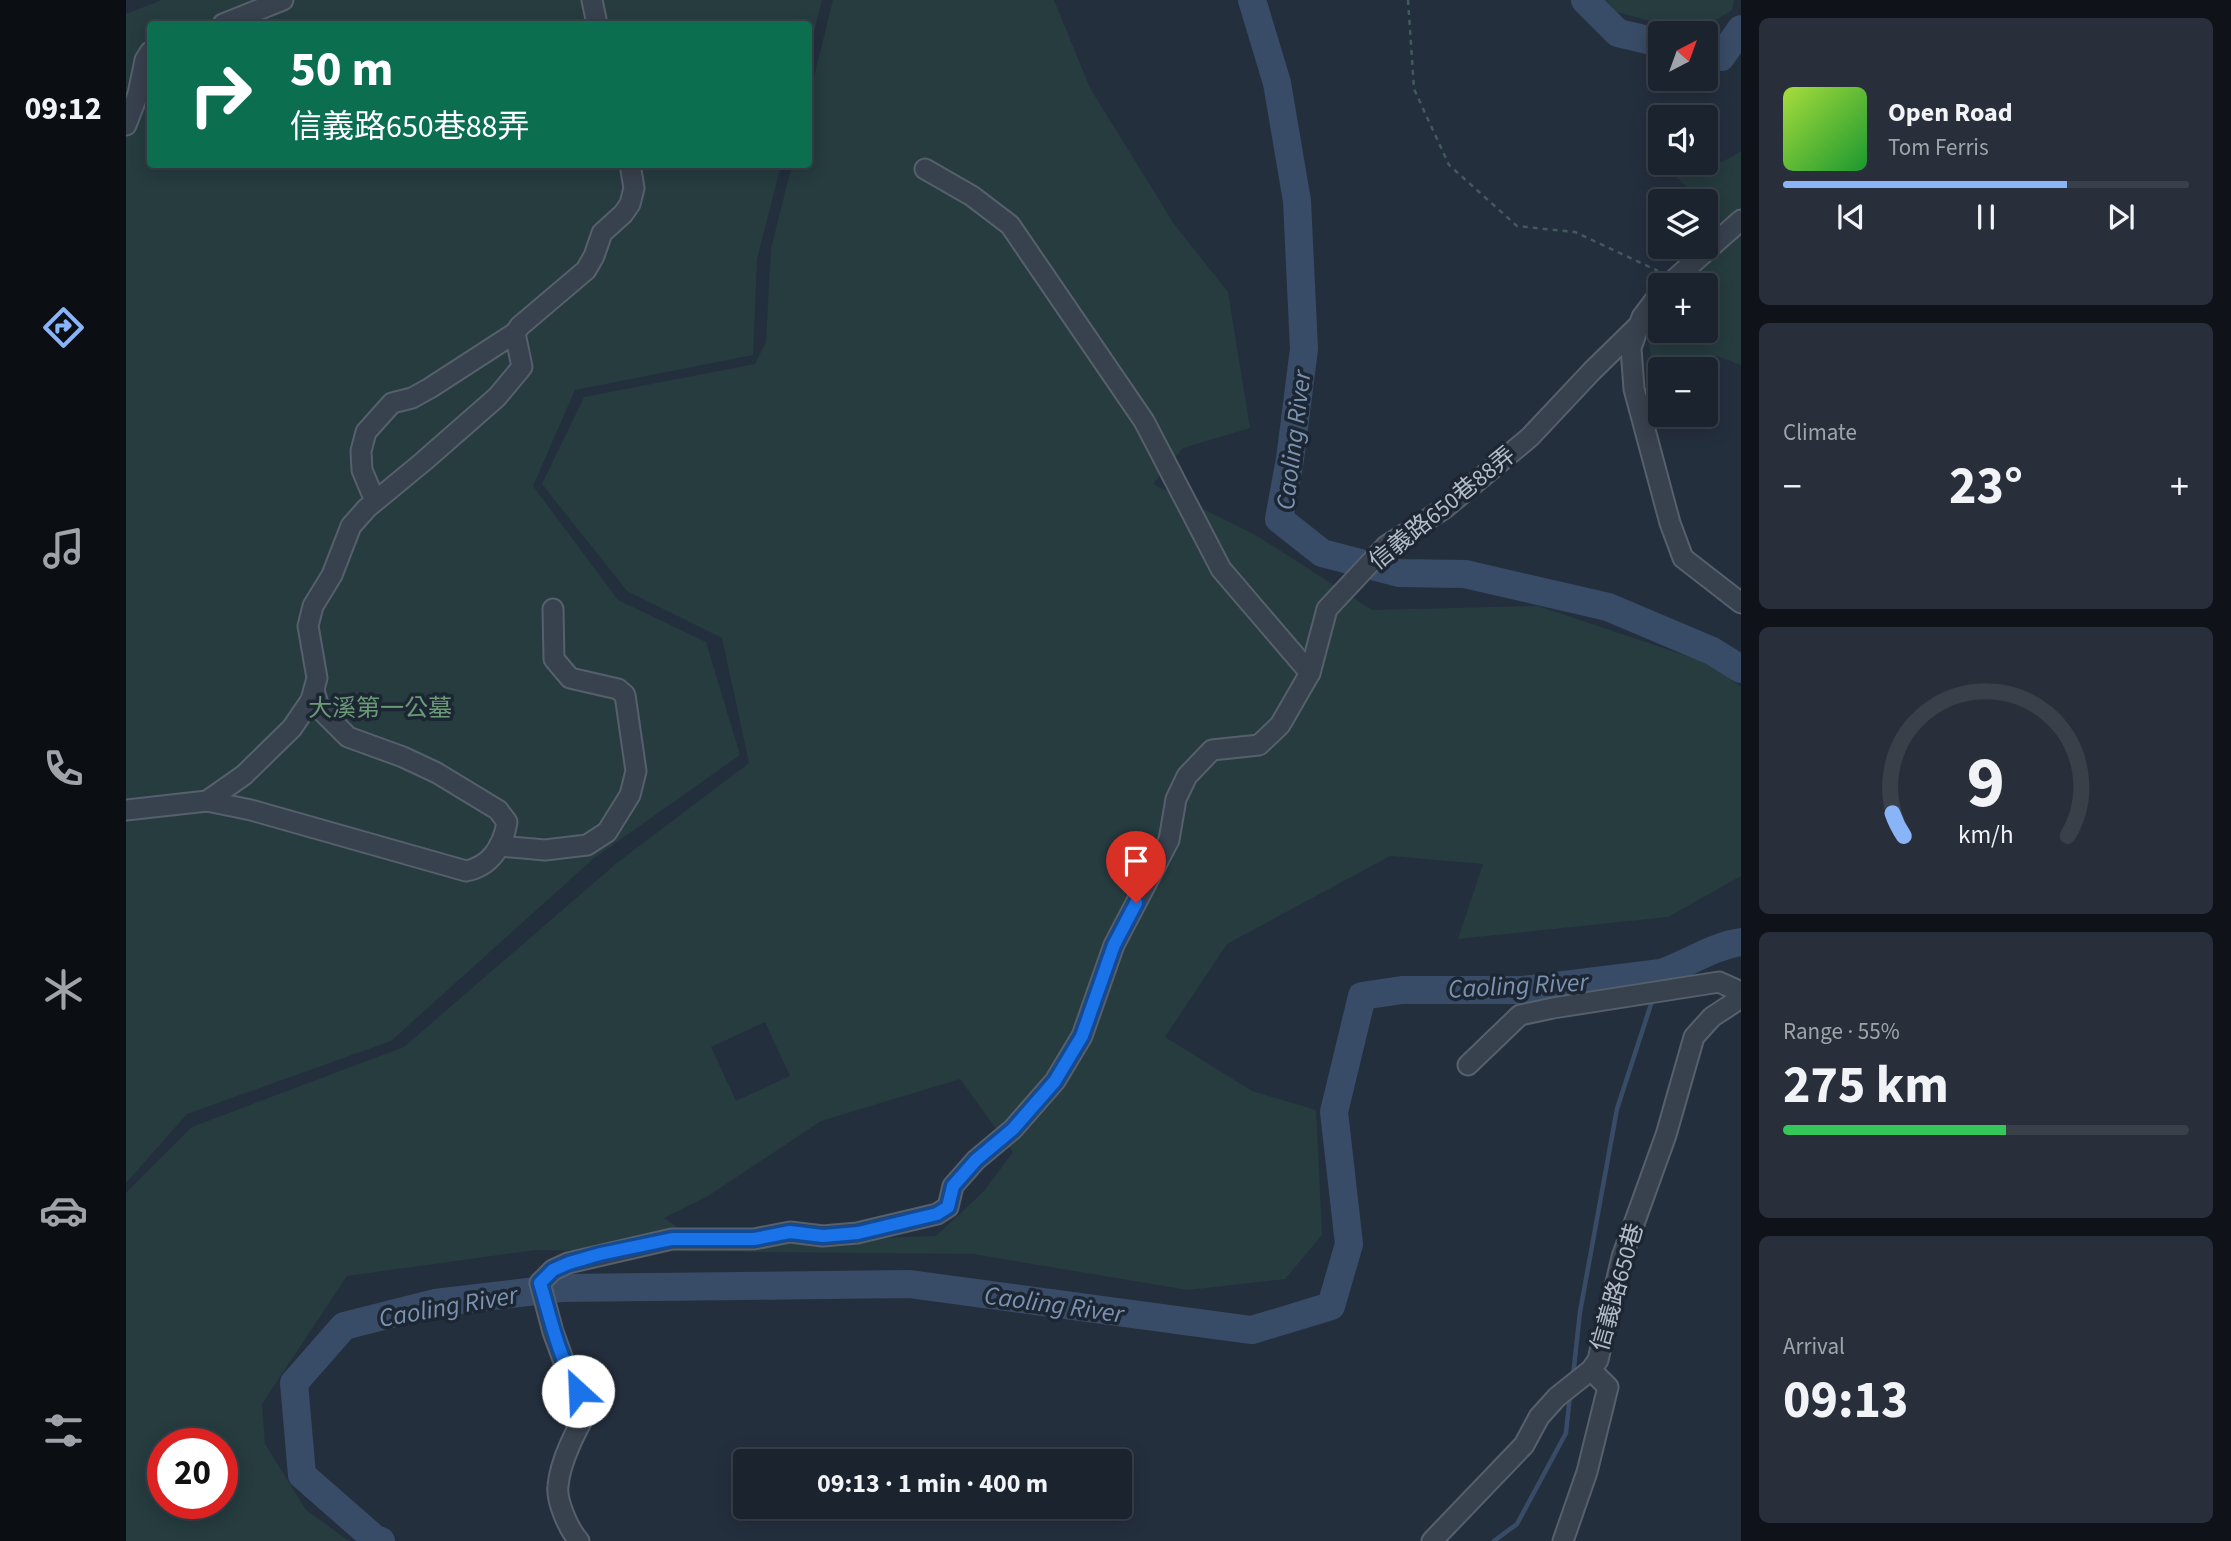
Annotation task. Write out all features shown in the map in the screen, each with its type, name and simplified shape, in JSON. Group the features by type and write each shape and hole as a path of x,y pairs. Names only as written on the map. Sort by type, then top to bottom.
{"lane":[{"path":"230,21 282,0"},
{"path":"592,0 596,21"},
{"path":"126,125 138,94 147,57"},
{"path":"375,501 362,470 361,451 366,432 392,403 412,398 430,388 516,333 520,326 586,270 594,256 601,233 623,214 630,204 634,188 631,168"},
{"path":"925,169 972,196 1010,225 1144,421 1221,569 1310,673"},
{"path":"1681,273 1741,220"},
{"path":"1648,309 1642,317 1631,348 1634,389 1670,523 1683,558 1741,603"},
{"name":"信義路650巷88弄","path":"579,1541 571,1532 557,1487 573,1436 588,1409 568,1373 540,1283 553,1270 569,1263 672,1239 754,1239 790,1232 823,1236 858,1233 937,1214 948,1207 953,1186 976,1160 1013,1129 1055,1081 1082,1036 1114,945 1169,840 1176,799 1187,776 1212,750 1259,745 1280,725 1310,673 1327,610 1386,546 1445,508 1531,437 1592,371 1639,326"},
{"path":"207,801 244,775 292,728 312,700 317,678 308,626 313,606 332,575 351,527 375,501 435,452 514,379 522,367 516,333"},
{"path":"499,846 545,850 587,845 607,832 630,796 636,771 625,695 618,688 570,678 554,659 553,609"},
{"path":"126,810 207,801 251,810 466,871 481,868 505,835 507,822 498,810 436,773 403,757 348,737 324,713 314,690"},
{"path":"1468,1065 1520,1015 1718,982 1741,992"},
{"name":"信義路650巷","path":"1432,1541 1524,1446 1539,1417 1556,1397 1587,1374 1598,1360 1622,1257 1666,1135 1694,1037 1712,1017 1741,999"},
{"path":"1563,1541 1587,1472 1608,1387 1587,1374"}],"path":[{"path":"1408,0 1414,89 1449,166 1517,226 1575,232 1661,273"}],"green space":[{"name":"大溪第一公墓","path":"162,0 822,0 812,40 812,21 147,21 147,168 780,168 757,259 753,355 575,390 533,486 618,600 706,642 740,755 593,859 391,1041 187,1114 126,1183 126,14"},
{"path":"833,0 1054,0 1090,88 1174,224 1228,292 1250,428 1183,448 1153,484 1259,537 1372,610 1538,606 1708,663 1741,687 1741,876 1668,917 1458,939 1483,864 1390,856 1227,944 1165,1037 1252,1091 1316,1110 1322,1235 1285,1279 1188,1290 973,1254 536,1250 347,1276 262,1404 265,1444 306,1510 349,1541 126,1541 126,1193 192,1127 404,1047 618,862 749,763 722,638 627,591 542,484 584,397 755,364 766,342 771,249 791,168 812,168 812,85","holes":["765,1022 790,1076 736,1101 711,1047","960,1079 1013,1152 984,1191 936,1236 761,1242 690,1236 664,1218 708,1196 821,1121"]},
{"path":"1606,0 1734,0 1732,10 1714,21 1650,21 1617,12"},
{"path":"1741,151 1741,365 1717,356 1651,357 1649,343 1718,343 1718,273 1687,273 1705,259 1718,259 1718,249 1735,236 1718,219 1718,189 1689,189 1674,175 1718,175 1718,162"}],"waterway":[{"name":"Caoling River","path":"1252,0 1277,83 1297,201 1304,349 1290,459 1279,519 1322,553 1399,573 1465,574 1608,607 1712,651 1741,669"},
{"name":"Caoling River","path":"1585,0 1618,33 1648,40"},
{"name":"Caoling River","path":"1718,56 1721,57 1741,29"},
{"name":"Caoling River","path":"381,1541 374,1538 302,1475 294,1383 344,1326 435,1303 561,1288 910,1284 1252,1330 1331,1306 1349,1244 1334,1112 1362,996 1402,990 1523,990 1661,973 1720,947 1741,942"},
{"path":"1656,987 1661,973"},
{"path":"1573,1376 1580,1312 1617,1109 1653,998"},
{"path":"1494,1541 1517,1524 1566,1433 1570,1395"}],"route":[{"path":"578,1391 568,1373 553,1332 540,1283 553,1270 600,1254 672,1239 754,1239 790,1232 823,1236 858,1233 937,1214 948,1207 953,1186 976,1160 1013,1129 1055,1081 1082,1036 1114,945 1136,903"}]}
